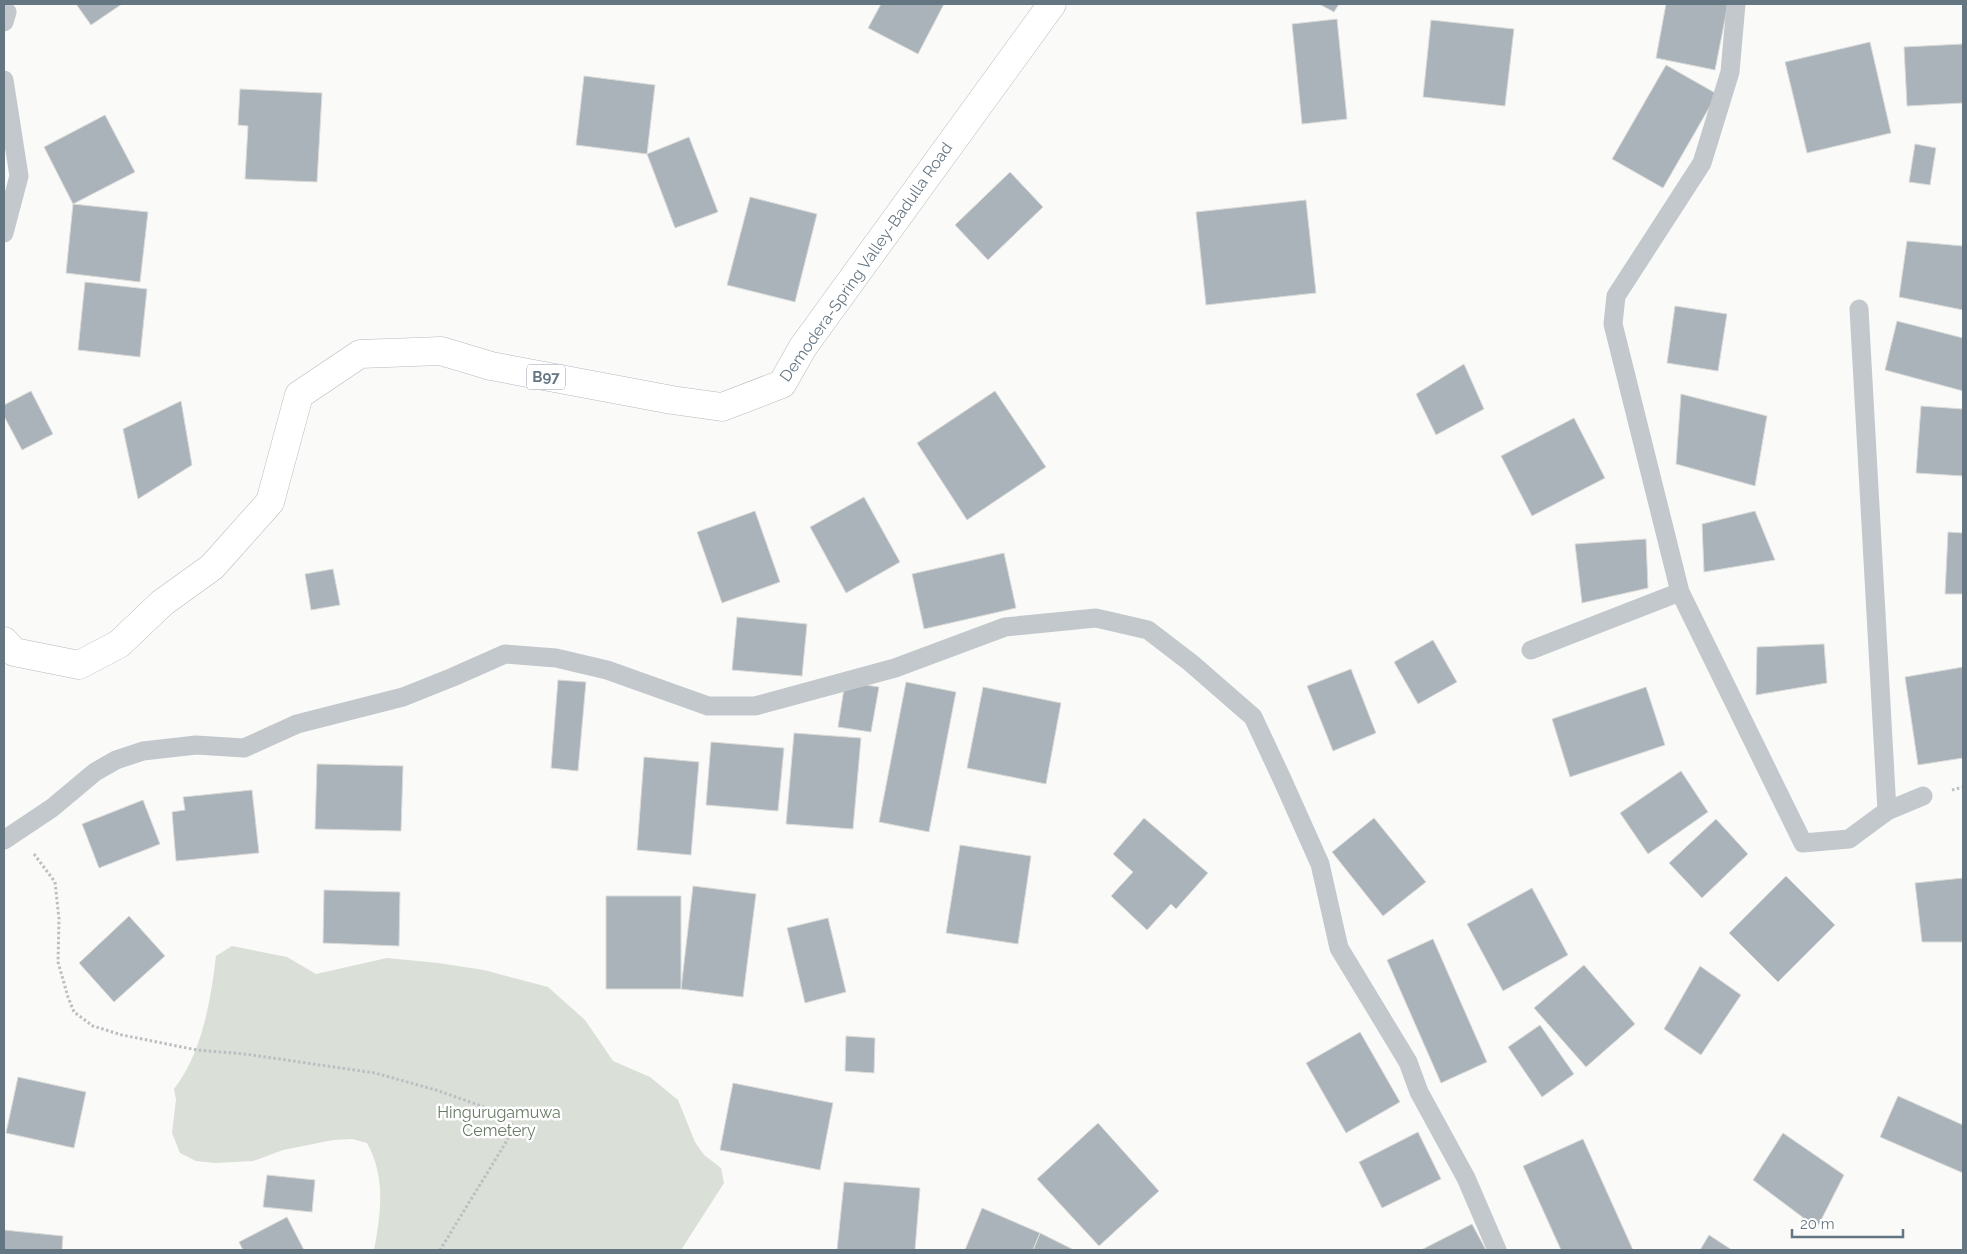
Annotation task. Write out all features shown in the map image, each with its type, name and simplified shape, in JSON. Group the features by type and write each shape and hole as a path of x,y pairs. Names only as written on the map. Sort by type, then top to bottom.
{"main road":[{"name":"Demodera-Spring Valley-Badulla Road","path":"4,641 14,652 79,665 119,644 162,604 212,567 270,502 299,395 360,354 441,351 491,366 672,400 722,407 782,384 803,347 1052,4"}],"lane":[{"path":"1736,4 1730,72 1702,163 1616,296 1613,324 1680,592 1803,843 1849,839 1886,811 1923,796"},
{"path":"4,80 19,176 4,233"},
{"path":"1859,309 1886,811"},
{"path":"1531,650 1680,592"},
{"path":"10,836 52,808 95,772 116,760 143,751 196,745 244,748 297,724 403,697 453,678 505,654 556,658 607,670 708,706 755,706 895,668 1005,627 1096,618 1148,630 1253,717 1320,864 1339,948 1408,1062 1419,1092 1466,1178 1497,1250"}],"path":[{"path":"10,836 55,882 59,919 58,962 74,1012 93,1026 122,1035 197,1050 245,1054 375,1073 444,1093 487,1108 511,1120 510,1134 440,1250"}],"green space":[{"name":"Hingurugamuwa Cemetery","path":"232,946 287,957 316,974 387,958 484,970 548,987 585,1020 613,1061 650,1077 678,1100 695,1142 704,1155 721,1168 724,1183 681,1250 374,1250 379,1223 380,1196 377,1169 367,1143 352,1139 333,1140 283,1150 253,1161 215,1163 196,1161 180,1153 172,1133 176,1100 174,1089 192,1059 204,1026 216,956"}],"building":[{"path":"76,4 122,4 91,25"},
{"path":"881,4 944,4 918,54 868,28"},
{"path":"1319,4 1339,4 1334,12"},
{"path":"1666,4 1728,4 1715,70 1656,58"},
{"path":"1337,19 1347,119 1302,124 1292,24"},
{"path":"1431,20 1514,29 1505,106 1423,97"},
{"path":"1870,42 1891,133 1807,153 1785,62"},
{"path":"1963,44 1963,103 1907,106 1904,47"},
{"path":"1666,65 1717,94 1663,188 1612,159"},
{"path":"584,76 655,85 647,154 576,145"},
{"path":"240,89 322,93 317,182 245,179 248,126 238,125"},
{"path":"105,115 135,172 73,204 44,147"},
{"path":"689,137 718,212 675,228 647,154"},
{"path":"1915,144 1936,148 1930,185 1909,182"},
{"path":"1010,172 1043,207 988,260 955,225"},
{"path":"750,197 817,214 795,302 727,285"},
{"path":"1306,200 1316,293 1206,305 1196,212"},
{"path":"73,204 148,212 140,282 66,273"},
{"path":"1907,241 1963,246 1963,310 1899,297"},
{"path":"85,282 147,289 140,357 78,350"},
{"path":"1675,306 1727,314 1718,371 1667,363"},
{"path":"1897,321 1963,338 1963,391 1885,370"},
{"path":"1464,364 1484,409 1436,435 1416,394"},
{"path":"31,391 53,434 22,450 4,416 4,405"},
{"path":"995,391 1046,467 967,520 917,443"},
{"path":"1681,394 1767,416 1755,486 1676,464"},
{"path":"181,401 192,465 138,499 123,429"},
{"path":"1921,406 1963,409 1963,476 1916,473"},
{"path":"1574,418 1605,478 1532,516 1501,456"},
{"path":"864,497 900,562 846,593 810,527"},
{"path":"755,511 780,582 722,603 697,532"},
{"path":"1755,511 1775,560 1704,572 1702,524"},
{"path":"1948,532 1963,533 1963,594 1945,594"},
{"path":"1646,539 1648,588 1582,603 1575,544"},
{"path":"1004,553 1016,608 924,629 912,574"},
{"path":"333,569 340,605 311,610 305,574"},
{"path":"737,617 807,624 802,676 732,670"},
{"path":"1433,640 1457,682 1418,704 1394,662"},
{"path":"1824,644 1827,683 1756,695 1757,647"},
{"path":"1963,667 1963,758 1918,765 1905,677"},
{"path":"1351,669 1376,733 1333,751 1307,686"},
{"path":"558,680 586,682 578,771 551,768"},
{"path":"845,682 879,687 871,732 838,727"},
{"path":"906,682 956,692 929,832 879,822"},
{"path":"983,687 1061,703 1046,784 967,768"},
{"path":"1646,687 1665,745 1570,777 1552,719"},
{"path":"794,733 861,738 853,829 786,824"},
{"path":"711,742 784,748 778,811 706,805"},
{"path":"644,757 699,762 691,855 637,850"},
{"path":"317,764 403,766 401,831 315,829"},
{"path":"1681,771 1708,812 1648,854 1620,813"},
{"path":"252,790 259,853 176,861 172,812 185,810 183,797"},
{"path":"143,800 160,844 99,868 82,824"},
{"path":"1144,818 1208,873 1176,909 1171,904 1147,930 1111,896 1133,872 1113,854"},
{"path":"1374,818 1426,882 1383,916 1332,852"},
{"path":"1716,819 1748,854 1702,898 1669,863"},
{"path":"960,845 1031,856 1018,944 946,933"},
{"path":"1786,876 1835,925 1778,982 1729,933"},
{"path":"1963,878 1963,942 1922,942 1915,883"},
{"path":"693,886 756,894 743,997 681,989"},
{"path":"1532,888 1568,955 1503,991 1467,924"},
{"path":"324,890 400,892 399,946 323,943"},
{"path":"606,896 681,896 681,989 606,989"},
{"path":"129,916 165,956 114,1002 79,963"},
{"path":"828,918 846,992 805,1003 787,928"},
{"path":"1433,939 1487,1062 1441,1083 1387,960"},
{"path":"1584,965 1635,1024 1586,1067 1534,1008"},
{"path":"1700,966 1741,995 1701,1055 1664,1029"},
{"path":"1540,1025 1574,1074 1542,1097 1508,1047"},
{"path":"1360,1032 1400,1102 1346,1133 1306,1063"},
{"path":"846,1036 875,1038 874,1073 845,1071"},
{"path":"18,1077 86,1092 74,1148 6,1133"},
{"path":"733,1083 833,1103 820,1170 720,1150"},
{"path":"1898,1096 1963,1125 1963,1173 1880,1137"},
{"path":"1098,1123 1159,1191 1099,1246 1037,1179"},
{"path":"1418,1132 1441,1179 1382,1208 1359,1162"},
{"path":"1783,1133 1844,1175 1817,1228 1753,1180"},
{"path":"1583,1139 1633,1250 1561,1250 1523,1166"},
{"path":"267,1175 315,1180 312,1212 263,1207"},
{"path":"844,1182 920,1188 915,1250 837,1250"},
{"path":"982,1208 1040,1233 1033,1250 965,1250"},
{"path":"287,1217 304,1250 243,1250 239,1242"},
{"path":"1472,1224 1486,1250 1421,1250"},
{"path":"4,1230 63,1236 62,1250 4,1250"},
{"path":"1040,1233 1074,1250 1033,1250"},
{"path":"1709,1235 1732,1250 1700,1250"}]}
